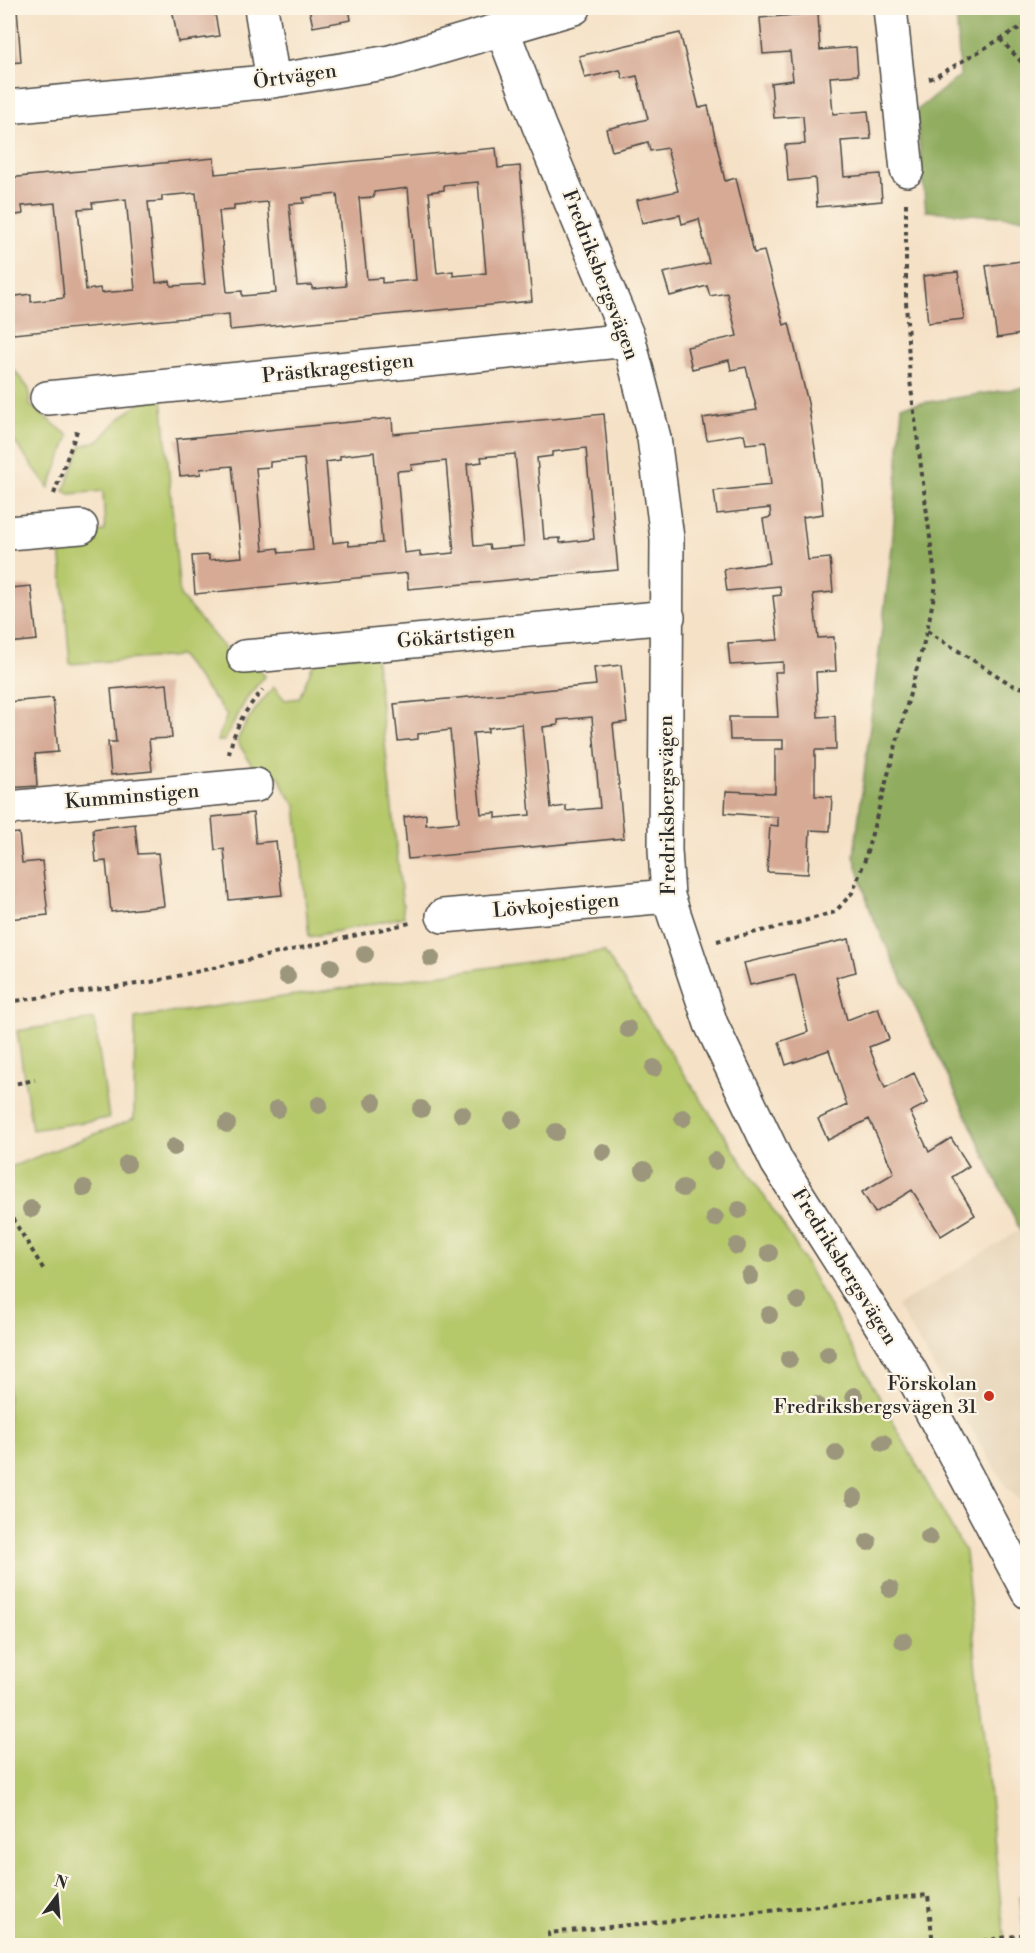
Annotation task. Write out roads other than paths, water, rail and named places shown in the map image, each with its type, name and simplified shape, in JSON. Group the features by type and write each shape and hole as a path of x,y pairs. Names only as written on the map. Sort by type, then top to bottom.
{"street":[{"path":"261,8 273,81"},
{"name":"Örtvägen","path":"8,106 273,81 390,62 574,8"},
{"path":"890,8 907,170"},
{"name":"Fredriksbergsvägen","path":"502,28 539,126 629,340 654,438 667,538 665,850 668,896 685,948 711,1024 777,1162 909,1370 1028,1592"},
{"name":"Prästkragestigen","path":"47,398 629,340"},
{"path":"8,533 81,527"},
{"name":"Gökärtstigen","path":"244,657 668,617"},
{"name":"Kumminstigen","path":"8,808 256,785"},
{"name":"Lövkojestigen","path":"443,916 668,896"}],"place":[{"name":"Förskolan Fredriksbergsvägen 31","path":"989,1396"}]}
